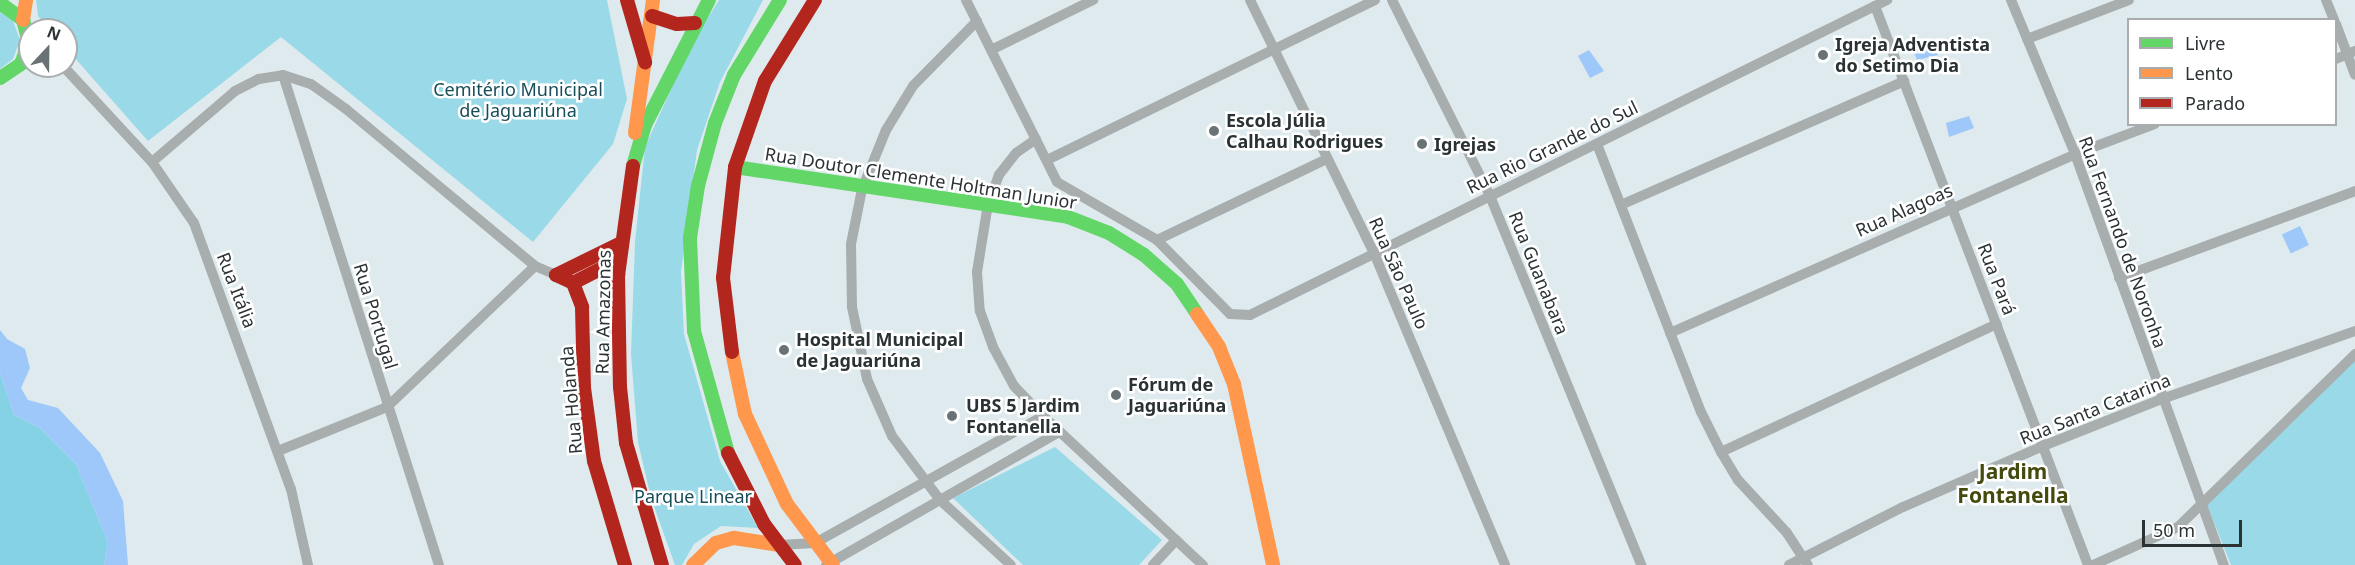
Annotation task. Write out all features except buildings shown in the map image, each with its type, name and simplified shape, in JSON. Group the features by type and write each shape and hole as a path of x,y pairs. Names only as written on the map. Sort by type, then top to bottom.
{"street":[{"path":"26,0 26,18"},
{"path":"627,0 645,62"},
{"path":"629,182 653,0"},
{"name":"Rua Amazonas","path":"662,565 626,443 620,387 618,275 629,182 645,124 695,23 709,0"},
{"path":"780,0 734,75 716,123 698,186 690,238 694,331 721,440 779,544 795,565"},
{"path":"815,0 765,81 735,167 726,229 727,331 753,433 787,504 829,564 1059,432"},
{"path":"966,0 1057,182 1157,240 1327,159"},
{"path":"991,50 1093,0"},
{"name":"Rua São Paulo","path":"1251,0 1374,254 1505,565"},
{"path":"1047,160 1376,0"},
{"name":"Rua Guanabara","path":"1392,0 1490,196 1641,565"},
{"name":"Rua Rio Grande do Sul","path":"1157,240 1230,314 1250,315 1887,0"},
{"name":"Rua Fernando de Noronha","path":"2011,0 2075,154 2224,565"},
{"path":"2027,39 2129,0"},
{"path":"2326,0 2333,18"},
{"path":"0,3 18,18"},
{"name":"Rua Pará","path":"1875,6 2090,565"},
{"path":"652,16 677,24 695,23"},
{"path":"977,21 914,86 886,130 862,189 851,244 852,307 867,379 892,436 940,500 1011,565"},
{"path":"2337,26 2351,53 2355,75"},
{"path":"0,78 14,72 18,67"},
{"path":"152,162 235,91 259,79 283,75 311,84 346,109 535,266 573,283 603,268 618,275"},
{"name":"Rua Portugal","path":"283,75 439,565"},
{"name":"Rua Itália","path":"74,78 152,162 194,223 278,450 294,500 308,565"},
{"path":"1623,204 1904,81"},
{"name":"Rua Alagoas","path":"1670,333 1952,207 2075,154 2150,126"},
{"path":"1036,139 1016,153 999,175 987,204 977,272 980,311 993,347 1014,386 1059,432 1203,565"},
{"path":"1597,144 1623,204 1670,333 1721,452 1738,480 1787,533 1805,561"},
{"name":"Rua Doutor Clemente Holtman Junior","path":"735,167 862,189 987,204 1068,217 1109,233 1143,254 1177,284 1201,316 1234,384 1272,564"},
{"path":"2119,278 2355,191"},
{"path":"556,275 621,243"},
{"path":"278,450 387,407 535,266"},
{"name":"Rua Holanda","path":"573,283 582,307 585,388 594,462 625,565"},
{"path":"1721,452 1997,324"},
{"name":"Rua Santa Catarina","path":"1789,565 1805,561 1903,507 2043,446 2162,399 2355,331"},
{"path":"2090,565 2178,527 2355,354"},
{"path":"693,565 716,543 734,538 779,544 814,543 1043,416"},
{"path":"1152,565 1176,540"}],"green space":[{"name":"Cemitério Municipal de Jaguariúna","path":"36,0 607,0 627,99 613,144 533,242 281,37 148,141 78,62 78,18 40,18"},
{"name":"Parque Linear","path":"719,0 763,0 720,82 697,150 681,272 684,334 720,461 758,528 721,526 694,544 682,565 675,565 651,498 638,442 631,354 635,242 645,147 692,43"},
{"path":"0,12 13,21 18,35 18,45 13,59 0,69"},
{"path":"2355,358 2355,565 2231,565 2207,505"},
{"path":"1055,447 1162,540 1139,565 1023,565 953,498"}],"shaded area":[{"path":"1933,42 1938,55 1917,60 1912,47"},
{"path":"1589,50 1604,71 1590,78 1578,56"},
{"path":"1969,116 1974,128 1949,137 1946,123"},
{"path":"2300,226 2309,245 2291,253 2282,234"},
{"path":"0,330 7,339 25,349 30,368 21,388 28,400 58,408 100,453 123,501 128,565 104,565 108,543 76,464 40,428 14,415 0,373"},
{"path":"0,373 14,415 40,428 76,464 108,543 104,565 0,565"}],"traffic: fast":[{"path":"633,166 645,125 709,0"},
{"path":"728,453 694,331 690,238 698,186 715,123 734,75 780,0"},
{"path":"0,3 23,20 29,43 21,64 0,78"},
{"path":"735,167 1068,217 1109,233 1143,254 1177,284 1197,314"}],"traffic: slow":[{"path":"23,18 26,0"},
{"path":"635,133 653,0"},
{"path":"1197,314 1219,347 1234,384 1273,565"},
{"path":"732,352 745,414 787,504 833,565"},
{"path":"693,565 716,543 734,538 779,545"}],"traffic: jam":[{"path":"627,0 645,62"},
{"path":"732,352 723,278 735,167 765,81 815,0"},
{"path":"652,16 677,24 695,23"},
{"path":"633,166 618,275 620,387 626,443 662,565"},
{"path":"556,275 621,243"},
{"path":"573,283 603,268 618,275"},
{"path":"556,275 573,283 582,307 584,388 594,461 625,565"},
{"path":"728,453 764,524 795,565"}],"place":[{"name":"Igreja Adventista do Setimo Dia","path":"1823,55"},
{"name":"Escola Júlia Calhau Rodrigues","path":"1214,131"},
{"name":"Igrejas","path":"1422,144"},
{"name":"Hospital Municipal de Jaguariúna","path":"784,350"},
{"name":"Fórum de Jaguariúna","path":"1116,395"},
{"name":"UBS 5 Jardim Fontanella","path":"952,416"}],"district":[{"name":"Jardim Fontanella","path":"2013,483"}]}
